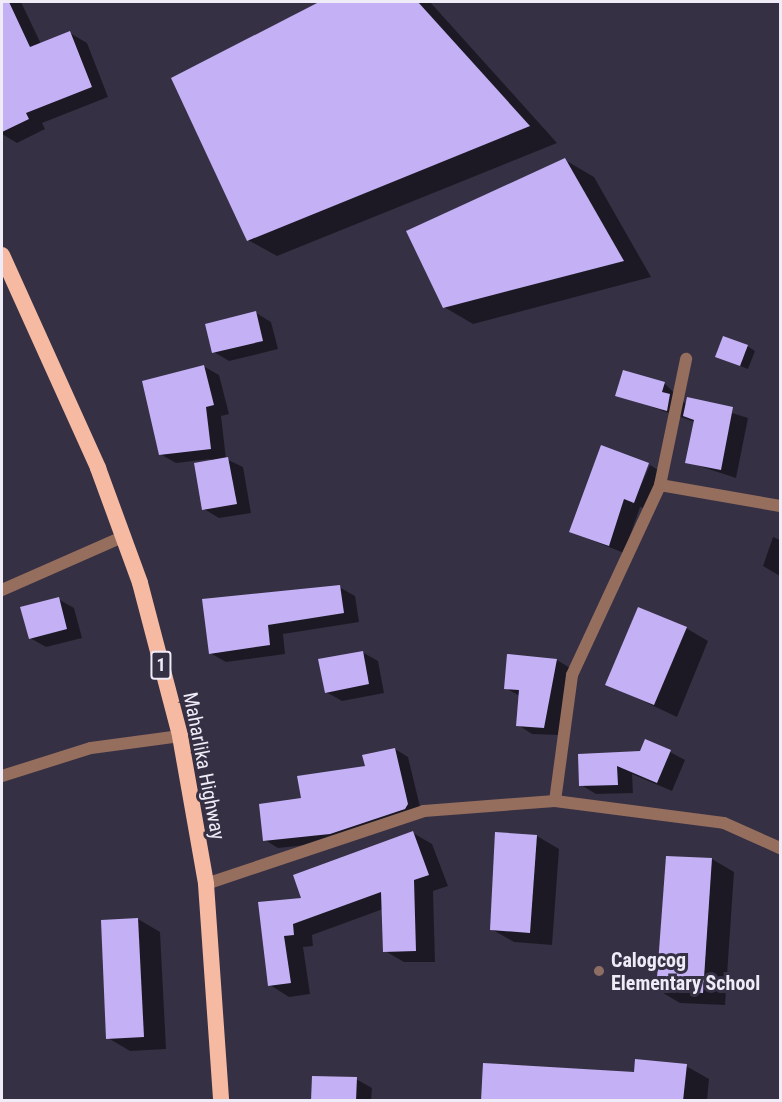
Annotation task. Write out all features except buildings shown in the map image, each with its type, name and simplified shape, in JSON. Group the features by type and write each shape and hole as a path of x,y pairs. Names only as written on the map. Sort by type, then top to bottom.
{"highway":[{"name":"Maharlika Highway","path":"2,255 98,468 120,538 140,583 180,736 206,884 221,1101"}],"street":[{"path":"555,801 572,675 660,485 686,359"},
{"path":"660,485 780,507"},
{"path":"2,590 120,538"},
{"path":"2,776 91,748 180,736"},
{"path":"206,884 424,811 555,801 724,823 780,848"}],"place":[{"name":"Calogcog Elementary School","path":"599,971"}]}
